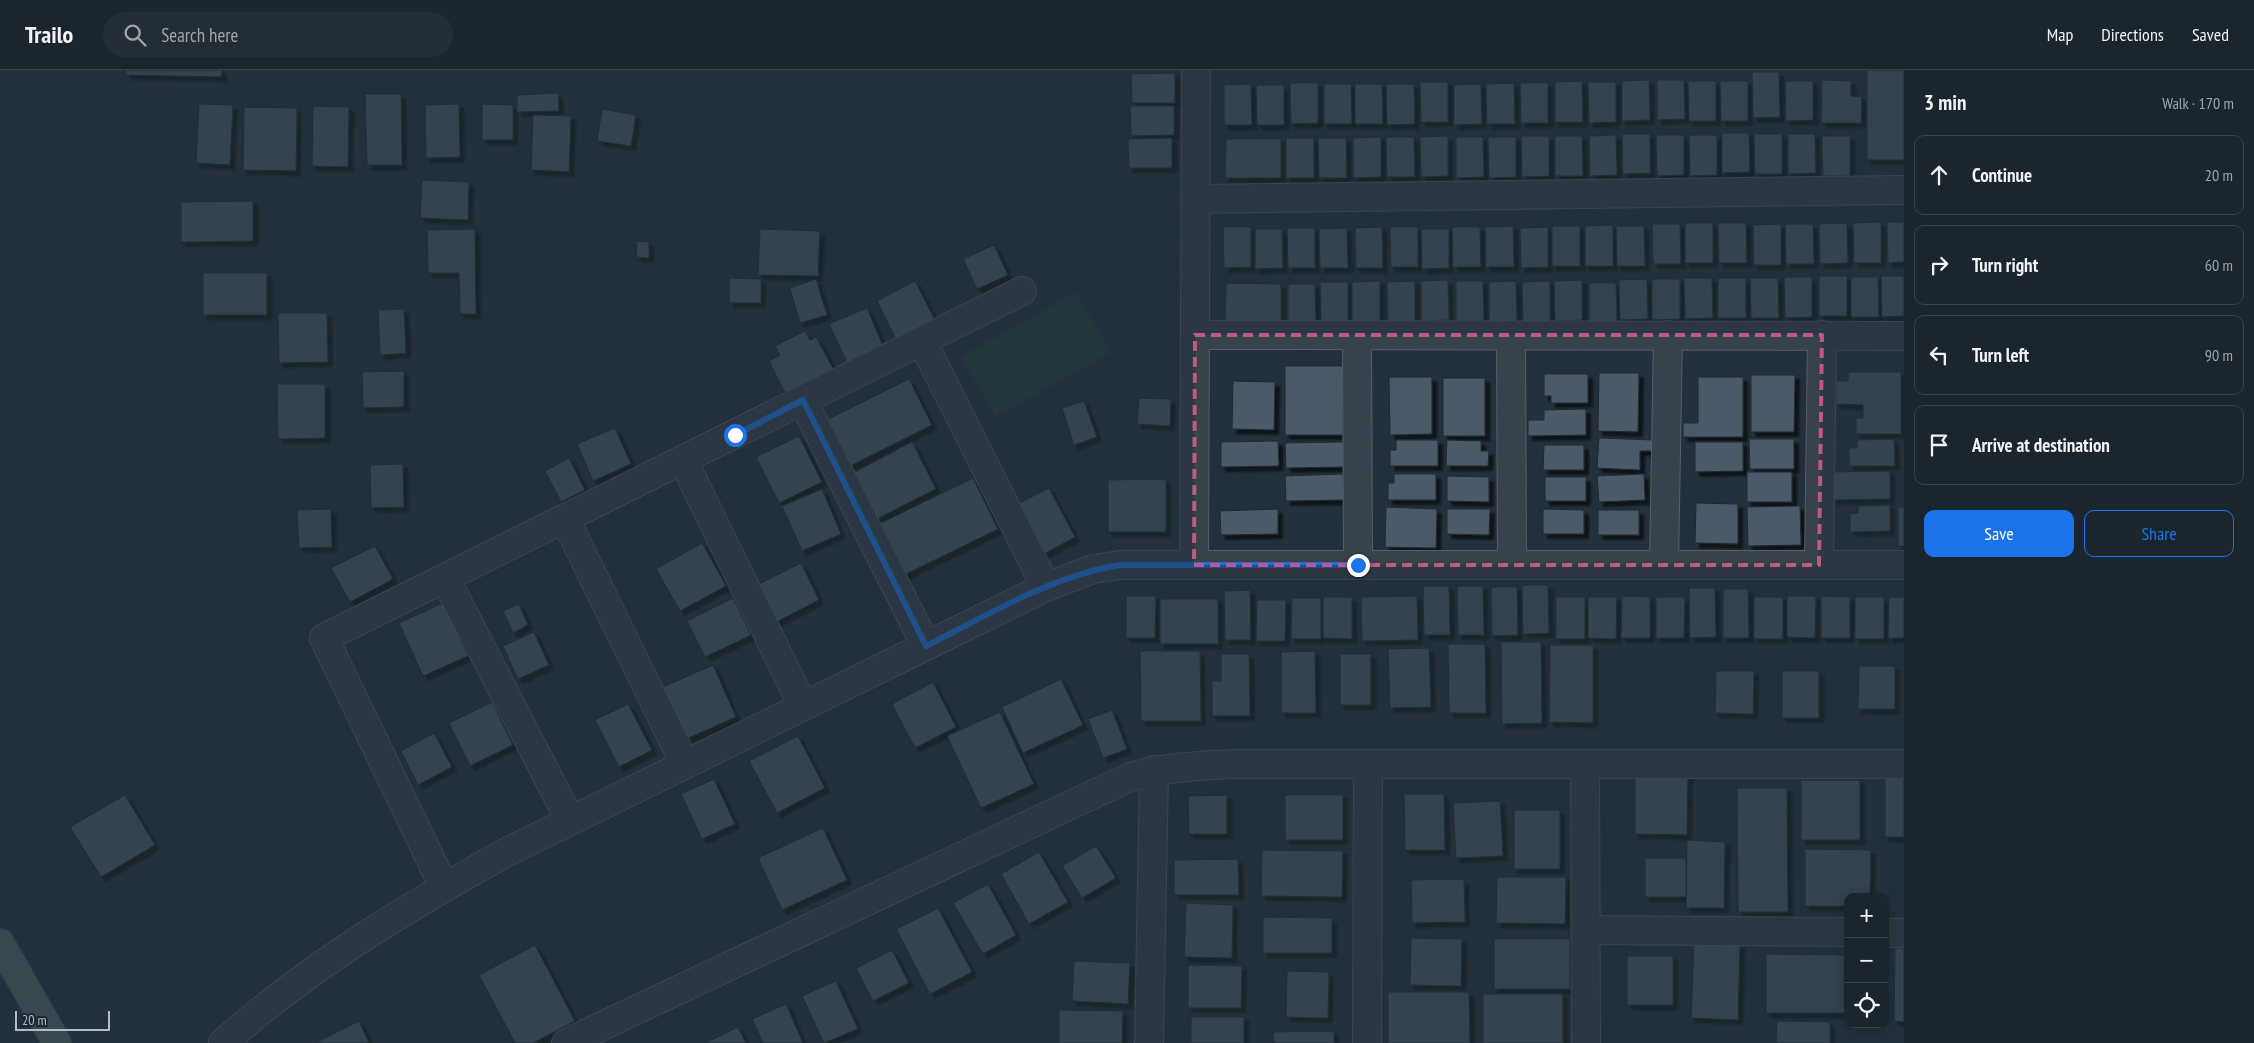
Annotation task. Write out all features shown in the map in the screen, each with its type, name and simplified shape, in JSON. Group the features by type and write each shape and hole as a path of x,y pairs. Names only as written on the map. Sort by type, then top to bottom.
{"main road":[{"path":"0,943 57,1043"}],"street":[{"path":"1194,565 1196,70"},
{"path":"1195,199 1904,190"},
{"path":"444,887 324,638 1022,291"},
{"path":"1195,335 1904,336"},
{"path":"1357,335 1358,565"},
{"path":"1511,336 1512,565"},
{"path":"1664,565 1668,336"},
{"path":"1820,565 1822,336"},
{"path":"922,341 1046,587"},
{"path":"803,400 926,646"},
{"path":"683,460 803,706"},
{"path":"565,518 685,764"},
{"path":"223,1043 331,957 444,887 570,820 1046,587 1093,569 1120,565 1904,565"},
{"path":"445,578 570,820"},
{"path":"566,1043 1130,776 1154,770 1180,766 1233,764 1368,766 1904,764"},
{"path":"1585,765 1586,1043"},
{"path":"1367,1043 1368,766"},
{"path":"1150,1043 1154,770"},
{"path":"1586,930 1844,932"},
{"path":"1889,933 1904,933"}],"highlighted area":[{"path":"1195,335 1822,335 1819,565 1194,565"}],"green space":[{"path":"1075,292 1111,352 996,417 961,357"}],"building":[{"path":"126,70 222,70 221,77 126,75"},
{"path":"1867,70 1904,70 1904,160 1867,160"},
{"path":"1752,72 1779,72 1780,117 1753,118"},
{"path":"1175,73 1175,103 1132,103 1131,74"},
{"path":"1649,80 1650,120 1622,121 1622,81"},
{"path":"1657,80 1684,80 1685,119 1657,120"},
{"path":"1822,80 1851,81 1851,96 1862,97 1861,123 1821,123"},
{"path":"1582,81 1583,122 1555,122 1555,82"},
{"path":"1688,81 1716,81 1716,121 1689,121"},
{"path":"1720,81 1748,81 1748,121 1721,121"},
{"path":"1785,81 1813,81 1813,120 1786,121"},
{"path":"1420,82 1448,82 1448,122 1421,122"},
{"path":"1588,82 1616,82 1616,122 1589,123"},
{"path":"1290,83 1318,83 1318,123 1291,124"},
{"path":"1514,83 1515,124 1487,124 1486,84"},
{"path":"1520,83 1548,83 1548,123 1521,123"},
{"path":"1251,84 1252,125 1224,125 1224,85"},
{"path":"1324,84 1351,84 1352,124 1324,124"},
{"path":"1355,84 1382,84 1383,124 1355,124"},
{"path":"1386,84 1414,84 1415,124 1387,125"},
{"path":"1481,84 1482,124 1454,125 1454,85"},
{"path":"1256,85 1284,85 1284,125 1257,125"},
{"path":"558,93 559,111 517,112 517,95"},
{"path":"365,94 401,94 402,165 367,165"},
{"path":"199,104 233,105 230,165 196,163"},
{"path":"459,104 460,157 426,158 425,105"},
{"path":"482,104 513,105 513,140 482,140"},
{"path":"313,106 349,107 348,167 312,166"},
{"path":"1130,106 1174,106 1174,135 1131,136"},
{"path":"244,107 297,108 296,171 243,170"},
{"path":"602,109 636,115 631,146 597,141"},
{"path":"533,115 571,116 569,172 531,170"},
{"path":"1722,133 1749,133 1750,172 1722,173"},
{"path":"1622,134 1650,134 1650,173 1623,174"},
{"path":"1754,134 1782,134 1782,174 1755,174"},
{"path":"1788,134 1815,134 1816,173 1788,174"},
{"path":"1616,135 1617,175 1590,176 1589,136"},
{"path":"1656,135 1684,135 1684,175 1657,176"},
{"path":"1689,135 1717,135 1717,175 1690,176"},
{"path":"1448,136 1448,176 1421,177 1420,137"},
{"path":"1521,136 1549,136 1549,176 1522,177"},
{"path":"1555,136 1582,136 1583,176 1555,176"},
{"path":"1822,136 1850,136 1850,176 1823,176"},
{"path":"1381,137 1381,177 1353,178 1353,138"},
{"path":"1386,137 1414,137 1415,177 1387,177"},
{"path":"1456,137 1483,137 1484,177 1456,178"},
{"path":"1488,137 1516,137 1516,177 1489,178"},
{"path":"1172,138 1172,168 1129,168 1128,139"},
{"path":"1286,138 1314,138 1314,178 1286,178"},
{"path":"1318,138 1346,138 1347,178 1319,178"},
{"path":"1226,139 1281,139 1281,178 1225,178"},
{"path":"422,180 469,182 468,220 420,218"},
{"path":"253,201 253,241 181,242 181,202"},
{"path":"1881,222 1881,263 1854,263 1853,223"},
{"path":"1887,222 1904,222 1904,262 1888,263"},
{"path":"1685,223 1713,223 1713,263 1685,263"},
{"path":"1718,223 1746,223 1747,263 1719,263"},
{"path":"1847,223 1848,263 1820,264 1819,224"},
{"path":"1652,224 1680,224 1681,264 1653,264"},
{"path":"1781,224 1781,265 1754,265 1753,225"},
{"path":"1785,224 1813,224 1814,264 1786,264"},
{"path":"1613,225 1613,266 1585,266 1585,226"},
{"path":"1513,226 1514,267 1486,267 1485,227"},
{"path":"1552,226 1580,226 1580,266 1552,266"},
{"path":"1616,226 1644,226 1645,266 1617,266"},
{"path":"1223,227 1251,227 1251,267 1224,268"},
{"path":"1382,227 1383,268 1356,268 1355,228"},
{"path":"1390,227 1418,227 1418,267 1391,267"},
{"path":"1452,227 1480,227 1481,267 1453,267"},
{"path":"1548,227 1548,267 1521,268 1520,228"},
{"path":"1287,228 1315,228 1315,268 1288,268"},
{"path":"1347,228 1348,268 1320,268 1319,229"},
{"path":"475,229 476,314 460,314 459,273 428,273 427,230"},
{"path":"760,229 820,231 818,276 758,275"},
{"path":"1255,229 1282,229 1283,268 1255,269"},
{"path":"1421,229 1449,229 1449,268 1422,269"},
{"path":"637,241 649,242 649,258 636,257"},
{"path":"994,245 1008,275 977,289 963,259"},
{"path":"203,273 267,273 267,315 203,315"},
{"path":"1819,276 1847,276 1847,316 1819,316"},
{"path":"1881,276 1904,276 1904,316 1882,317"},
{"path":"1784,277 1812,277 1812,317 1785,318"},
{"path":"1851,277 1878,277 1879,317 1851,317"},
{"path":"729,278 761,279 761,303 729,303"},
{"path":"1684,278 1712,278 1713,318 1685,319"},
{"path":"1718,278 1746,278 1746,318 1718,318"},
{"path":"1750,278 1778,278 1779,318 1751,318"},
{"path":"816,279 827,315 800,323 790,288"},
{"path":"1647,279 1648,319 1620,320 1619,280"},
{"path":"1652,279 1680,279 1680,319 1652,320"},
{"path":"1448,280 1449,320 1421,321 1421,281"},
{"path":"1582,280 1582,320 1555,321 1554,281"},
{"path":"915,281 936,322 897,342 877,301"},
{"path":"1380,281 1380,321 1352,322 1352,282"},
{"path":"1415,281 1415,322 1388,322 1387,282"},
{"path":"1456,281 1483,281 1484,321 1456,321"},
{"path":"1516,281 1517,321 1489,322 1489,282"},
{"path":"1550,281 1550,322 1523,322 1522,282"},
{"path":"1320,282 1348,282 1348,322 1321,322"},
{"path":"1226,283 1281,284 1281,322 1225,322"},
{"path":"1589,283 1616,283 1617,322 1589,323"},
{"path":"1288,284 1315,284 1316,324 1288,324"},
{"path":"867,308 885,351 849,367 829,324"},
{"path":"404,309 406,353 380,355 378,310"},
{"path":"278,313 327,313 328,362 279,363"},
{"path":"805,331 810,340 816,337 834,370 786,395 769,361 780,355 775,346"},
{"path":"1285,366 1343,366 1343,435 1285,435"},
{"path":"404,371 404,407 363,408 362,372"},
{"path":"1848,372 1901,372 1901,434 1856,434 1856,418 1863,418 1863,405 1836,404 1836,381 1848,381"},
{"path":"1599,373 1639,373 1638,432 1598,431"},
{"path":"1544,374 1588,374 1588,403 1551,403 1551,396 1544,396"},
{"path":"1751,375 1795,375 1794,432 1751,432"},
{"path":"1389,377 1432,377 1432,434 1390,435"},
{"path":"1698,377 1743,377 1743,437 1683,437 1683,423 1698,423"},
{"path":"1443,378 1485,378 1485,436 1443,436"},
{"path":"909,379 932,425 846,468 822,422"},
{"path":"1233,381 1275,382 1274,430 1232,429"},
{"path":"277,384 325,384 325,438 278,439"},
{"path":"1139,398 1171,399 1170,426 1137,424"},
{"path":"1084,401 1097,437 1074,445 1062,408"},
{"path":"1586,409 1586,435 1528,436 1528,420 1544,420 1544,410"},
{"path":"615,428 631,464 593,481 577,444"},
{"path":"799,436 822,482 779,503 756,457"},
{"path":"1599,438 1653,440 1653,451 1640,451 1640,470 1597,468"},
{"path":"1749,439 1794,439 1794,469 1750,469"},
{"path":"1894,439 1895,466 1849,466 1849,448 1857,448 1857,440"},
{"path":"1396,440 1438,440 1438,466 1390,466 1390,450 1396,450"},
{"path":"1447,440 1481,441 1481,451 1489,451 1488,466 1446,466"},
{"path":"1278,441 1279,466 1221,467 1221,442"},
{"path":"912,442 936,489 871,522 847,476"},
{"path":"1343,442 1344,467 1286,468 1285,443"},
{"path":"1695,442 1743,442 1743,471 1695,472"},
{"path":"1544,445 1584,445 1584,470 1543,470"},
{"path":"569,458 585,490 561,502 545,471"},
{"path":"403,464 404,507 371,508 370,465"},
{"path":"1890,471 1890,499 1832,500 1832,472"},
{"path":"1747,472 1792,472 1792,502 1747,502"},
{"path":"1343,474 1344,500 1286,501 1285,476"},
{"path":"1394,474 1436,474 1436,500 1388,500 1388,483 1394,483"},
{"path":"1644,474 1645,500 1599,502 1597,476"},
{"path":"1447,476 1489,477 1489,502 1447,501"},
{"path":"1545,477 1586,477 1586,501 1545,501"},
{"path":"973,478 998,529 902,576 877,525"},
{"path":"1166,479 1166,532 1108,532 1108,480"},
{"path":"1049,488 1075,537 1042,555 1016,505"},
{"path":"822,489 841,534 802,551 782,506"},
{"path":"1696,503 1738,504 1738,544 1695,543"},
{"path":"1890,505 1890,531 1850,532 1850,514 1858,513 1858,506"},
{"path":"1800,506 1801,545 1748,546 1747,507"},
{"path":"1386,507 1437,509 1436,548 1385,547"},
{"path":"1898,507 1904,507 1904,546 1898,546"},
{"path":"331,509 332,547 299,548 297,510"},
{"path":"1278,509 1278,534 1221,535 1220,511"},
{"path":"1447,509 1490,509 1489,535 1447,534"},
{"path":"1543,509 1584,510 1584,534 1543,534"},
{"path":"1598,510 1639,510 1639,535 1598,535"},
{"path":"702,543 726,586 680,611 656,569"},
{"path":"375,546 393,579 350,602 331,568"},
{"path":"801,563 819,600 776,622 757,585"},
{"path":"1522,585 1548,585 1549,633 1523,634"},
{"path":"1423,586 1449,586 1450,635 1424,635"},
{"path":"1457,586 1483,586 1484,635 1458,635"},
{"path":"1491,587 1517,587 1518,635 1492,636"},
{"path":"1689,588 1715,588 1716,637 1690,638"},
{"path":"1723,589 1748,589 1749,638 1723,638"},
{"path":"1250,590 1251,640 1225,640 1224,591"},
{"path":"1126,596 1156,596 1155,638 1126,638"},
{"path":"1417,596 1418,640 1362,641 1361,597"},
{"path":"1622,596 1650,597 1650,638 1621,638"},
{"path":"1787,596 1816,596 1815,638 1787,637"},
{"path":"1821,596 1850,597 1850,638 1821,638"},
{"path":"1323,597 1352,597 1352,639 1323,638"},
{"path":"1556,597 1585,597 1585,639 1556,639"},
{"path":"1588,597 1617,597 1616,639 1588,638"},
{"path":"1656,597 1685,597 1684,638 1656,638"},
{"path":"1754,597 1783,597 1783,639 1754,639"},
{"path":"1855,597 1884,597 1884,639 1855,639"},
{"path":"1889,597 1904,597 1904,638 1888,638"},
{"path":"733,598 751,635 705,657 687,621"},
{"path":"1292,598 1321,598 1321,639 1291,639"},
{"path":"1160,599 1218,599 1218,644 1160,644"},
{"path":"1257,600 1286,600 1285,641 1256,641"},
{"path":"443,603 468,656 423,676 399,623"},
{"path":"519,604 528,625 513,633 503,611"},
{"path":"534,632 549,665 518,679 503,646"},
{"path":"1501,642 1541,642 1542,723 1502,724"},
{"path":"1448,644 1485,644 1486,713 1449,713"},
{"path":"1550,645 1593,645 1593,723 1549,722"},
{"path":"1429,648 1431,707 1390,708 1388,649"},
{"path":"1140,651 1200,651 1201,721 1141,721"},
{"path":"1315,651 1316,713 1281,713 1281,652"},
{"path":"1221,654 1249,654 1250,716 1212,716 1212,681 1221,681"},
{"path":"1340,654 1371,654 1371,705 1340,705"},
{"path":"713,665 736,717 686,739 663,687"},
{"path":"1859,666 1895,666 1895,709 1858,709"},
{"path":"1716,671 1754,671 1753,714 1715,713"},
{"path":"1782,671 1819,671 1819,718 1782,718"},
{"path":"1061,679 1083,725 1023,753 1002,707"},
{"path":"933,682 956,727 915,748 892,704"},
{"path":"492,702 513,745 470,766 449,723"},
{"path":"628,704 652,750 619,767 595,720"},
{"path":"1112,710 1127,749 1103,758 1088,719"},
{"path":"1000,712 1034,784 981,808 947,736"},
{"path":"434,733 452,767 418,785 401,751"},
{"path":"798,736 825,788 777,813 749,761"},
{"path":"1885,769 1904,769 1904,837 1885,837"},
{"path":"1635,772 1688,772 1687,835 1635,834"},
{"path":"714,779 735,824 702,839 681,794"},
{"path":"1801,780 1860,780 1860,840 1801,840"},
{"path":"1737,788 1787,788 1788,912 1738,912"},
{"path":"1404,794 1444,794 1445,850 1405,850"},
{"path":"125,795 155,845 101,877 70,827"},
{"path":"1227,795 1227,834 1189,834 1188,796"},
{"path":"1285,795 1343,795 1343,840 1285,840"},
{"path":"1500,801 1503,856 1456,858 1453,803"},
{"path":"1514,810 1560,810 1560,869 1514,869"},
{"path":"823,828 847,880 782,910 758,858"},
{"path":"1687,840 1725,842 1724,908 1686,908"},
{"path":"1096,846 1116,878 1082,898 1062,866"},
{"path":"1805,849 1871,850 1870,893 1844,893 1844,906 1805,906"},
{"path":"1262,850 1343,851 1342,897 1261,896"},
{"path":"1039,852 1068,902 1029,924 1001,874"},
{"path":"1645,858 1686,858 1686,897 1645,897"},
{"path":"1238,859 1239,895 1174,895 1174,860"},
{"path":"1497,877 1566,877 1565,924 1496,923"},
{"path":"1464,879 1465,922 1412,923 1411,880"},
{"path":"988,884 1016,935 983,954 953,903"},
{"path":"1186,903 1233,905 1232,958 1184,957"},
{"path":"938,908 972,972 930,994 896,929"},
{"path":"1263,917 1332,918 1332,953 1263,953"},
{"path":"1411,938 1462,939 1461,986 1410,985"},
{"path":"1494,939 1570,939 1570,989 1494,989"},
{"path":"1694,943 1740,944 1738,1020 1691,1018"},
{"path":"535,945 575,1021 533,1043 515,1043 479,975"},
{"path":"1895,948 1904,948 1904,1022 1894,1021"},
{"path":"892,950 909,983 873,1001 856,968"},
{"path":"1766,954 1844,955 1844,1013 1766,1013"},
{"path":"1627,956 1673,956 1673,1005 1627,1005"},
{"path":"1074,961 1130,963 1128,1004 1072,1001"},
{"path":"1188,965 1242,966 1241,1008 1188,1008"},
{"path":"1287,971 1329,972 1328,1018 1286,1017"},
{"path":"836,981 858,1029 824,1043 802,996"},
{"path":"1388,992 1469,992 1470,1043 1388,1043"},
{"path":"1483,994 1563,994 1563,1043 1483,1043"},
{"path":"786,1004 803,1043 763,1043 752,1019"},
{"path":"1059,1010 1123,1011 1122,1043 1059,1043"},
{"path":"1191,1017 1244,1017 1244,1043 1191,1043"},
{"path":"359,1021 369,1043 315,1043"},
{"path":"1777,1021 1830,1022 1830,1043 1776,1043"},
{"path":"738,1027 746,1043 705,1043"},
{"path":"1334,1031 1334,1043 1274,1043 1273,1032"}],"route":[{"path":"735,435 803,400 926,646 1046,587 1093,569 1120,565 1358,565"}]}
